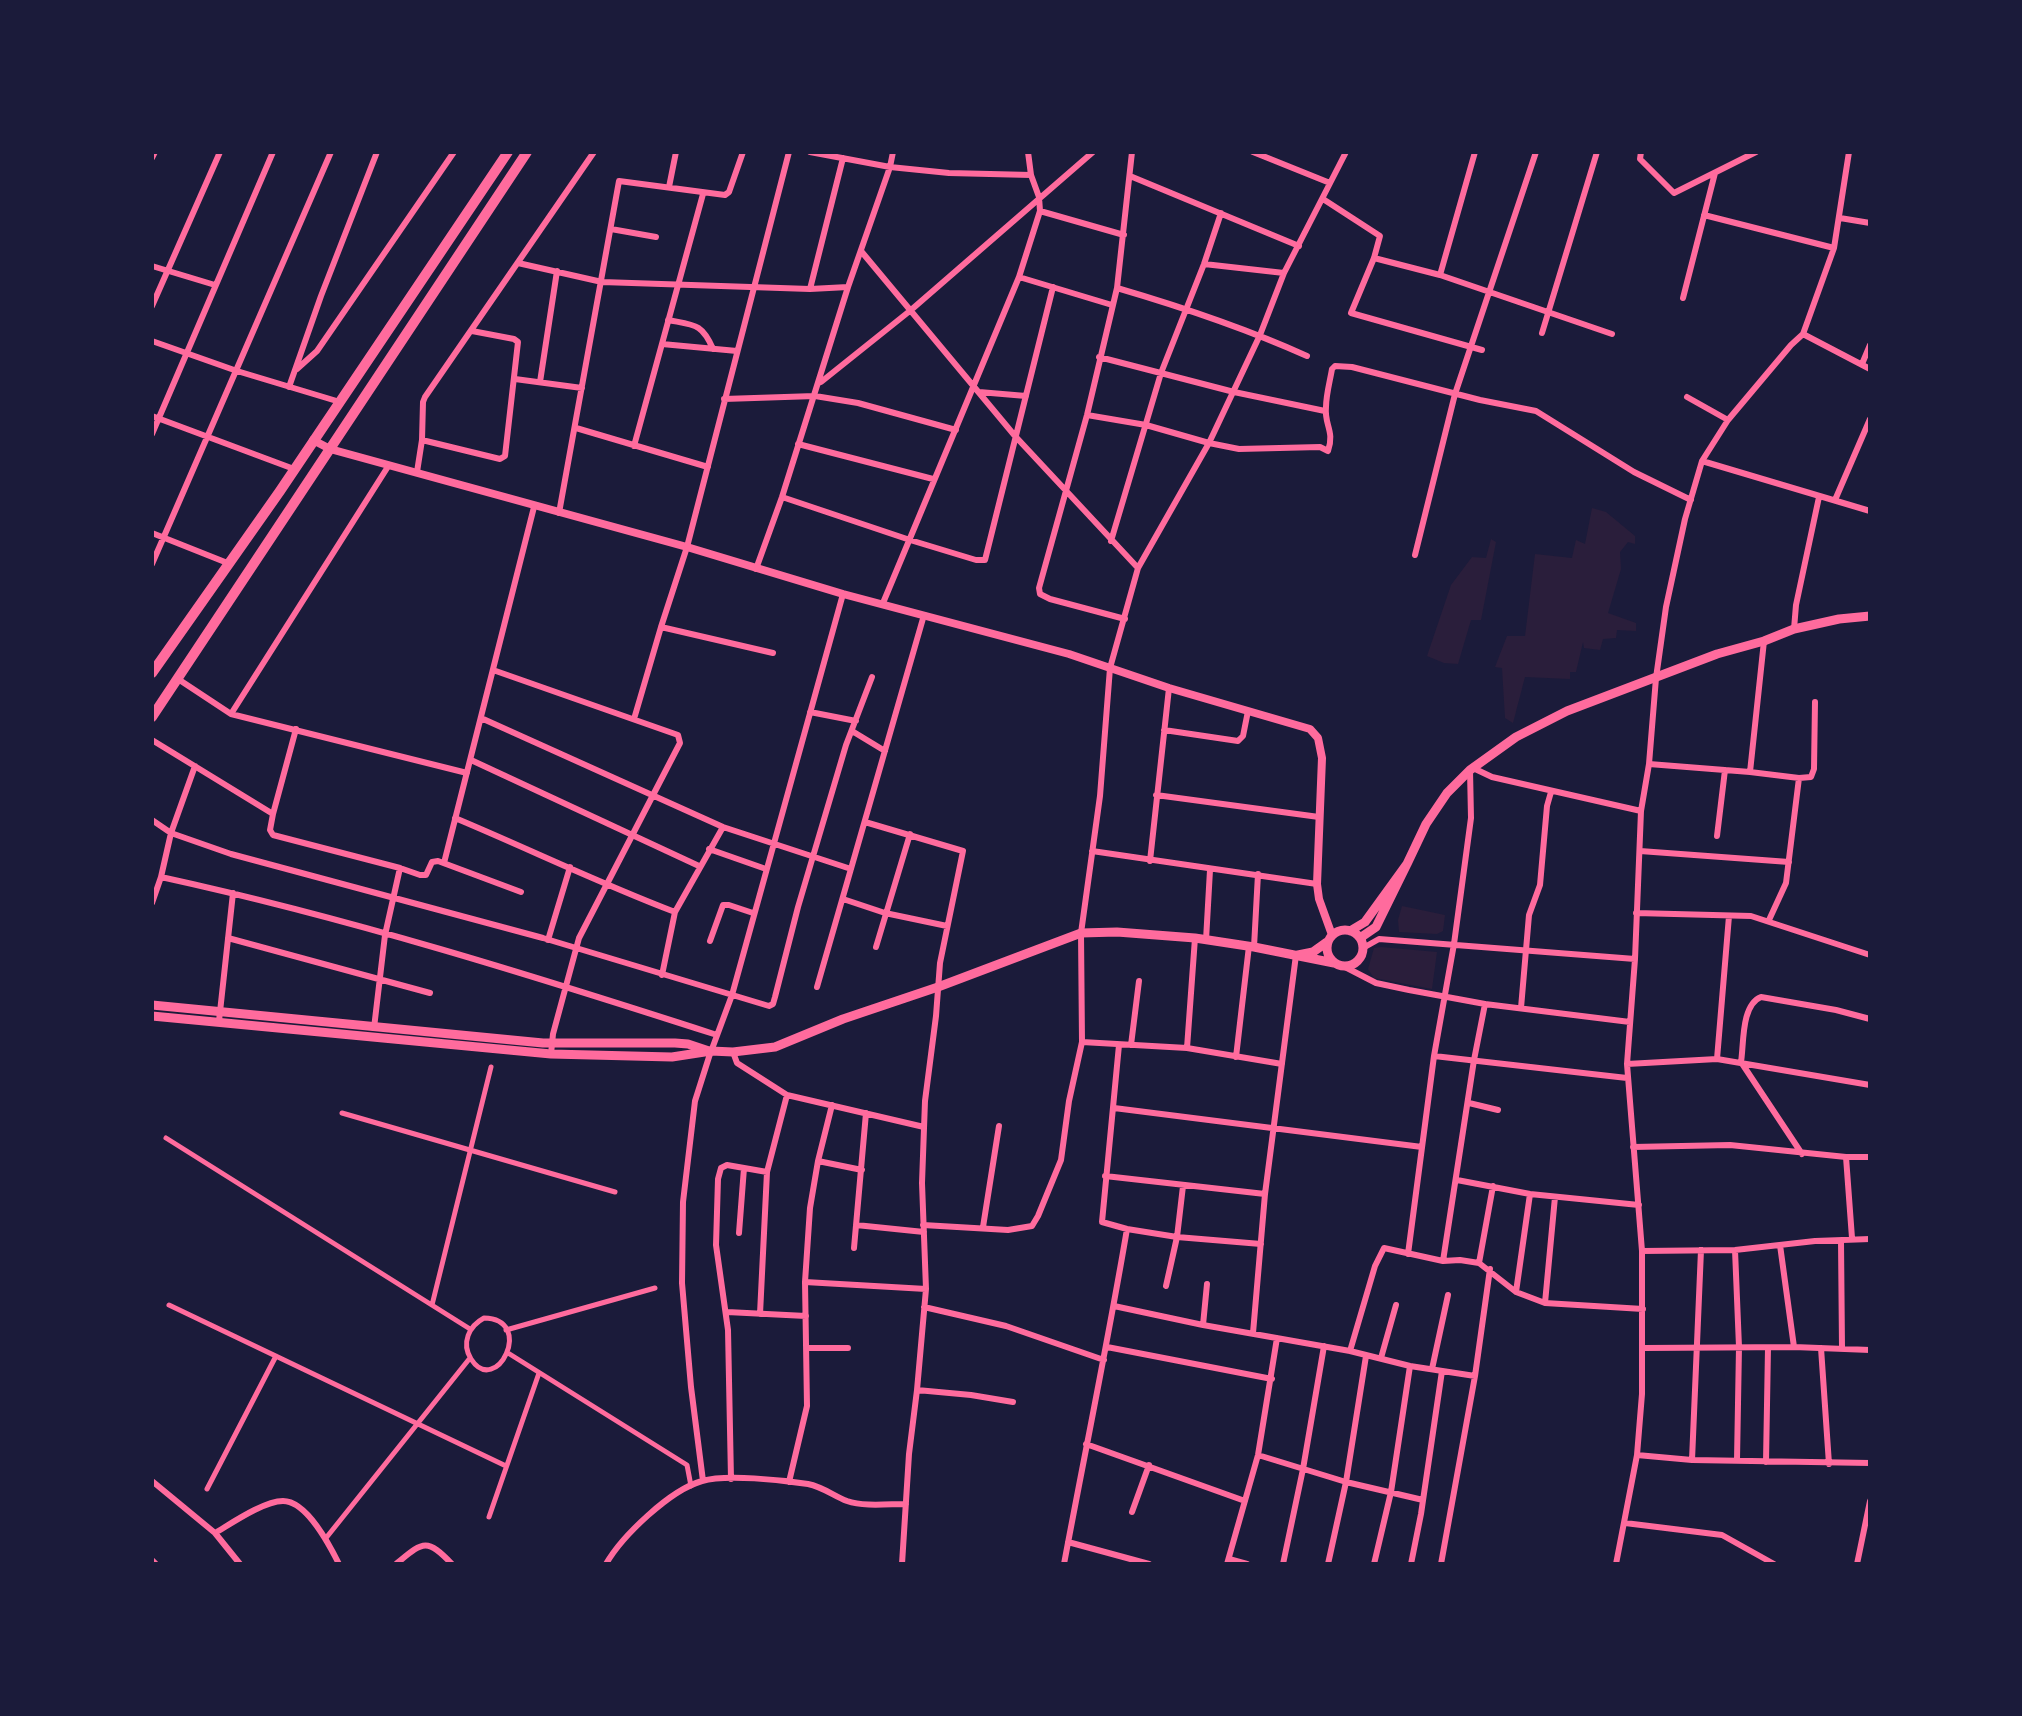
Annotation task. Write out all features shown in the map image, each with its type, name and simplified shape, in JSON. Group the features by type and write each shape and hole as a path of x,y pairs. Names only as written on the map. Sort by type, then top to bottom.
{"main road":[{"path":"152,673 230,564 508,152"},
{"path":"152,717 527,152"},
{"path":"152,1016 552,1043 675,1043 733,1052 775,1047 843,1019 1081,933 1117,932 1195,938 1251,946 1345,967 1356,963 1362,943 1377,927 1426,824 1447,793 1472,769 1516,737 1567,711 1717,654 1764,641 1794,629 1839,619 1870,616"},
{"path":"1296,956 1313,952 1340,930 1350,931 1365,922 1407,864"},
{"path":"1350,931 1362,943"},
{"path":"1329,938 1327,954 1334,963"},
{"path":"152,1005 220,1010 551,1054 672,1057 712,1048"}],"street":[{"path":"152,158 155,152"},
{"path":"152,306 220,152"},
{"path":"152,434 156,417 188,353 273,152"},
{"path":"152,564 331,152"},
{"path":"289,387 377,152"},
{"path":"297,369 317,351 454,152"},
{"path":"417,472 422,440 423,402 594,152"},
{"path":"669,187 676,152"},
{"path":"559,513 603,282 619,181 720,196 729,192 743,152"},
{"path":"634,719 687,547 789,152"},
{"path":"810,152 890,167 949,173 1031,175"},
{"path":"756,569 816,396 848,287 893,152"},
{"path":"883,603 1019,277 1041,211 1028,152"},
{"path":"819,383 911,310 1093,152"},
{"path":"1125,619 1050,599 1039,591 1087,415 1117,288 1132,152"},
{"path":"1253,152 1329,183"},
{"path":"856,1225 1019,1230 1032,1226 1038,1216 1061,1160 1069,1101 1082,1042 1081,933 1100,796 1110,668 1138,568 1209,443 1260,335 1284,273 1346,152"},
{"path":"1440,275 1475,152"},
{"path":"1415,555 1469,347 1536,152"},
{"path":"1542,333 1597,152"},
{"path":"1642,152 1640,159 1674,193 1756,152"},
{"path":"1616,1564 1637,1455 1644,1348 1642,1251 1627,1064 1642,811 1656,678 1675,561 1702,461 1728,420 1803,334 1834,248 1849,152"},
{"path":"810,289 843,158"},
{"path":"1683,298 1715,173"},
{"path":"1130,176 1299,246"},
{"path":"634,446 703,194"},
{"path":"1323,199 1380,236 1374,258 1350,313 1482,351"},
{"path":"1041,211 1124,235"},
{"path":"1111,541 1161,373 1204,264 1220,213"},
{"path":"1704,215 1834,248"},
{"path":"1840,218 1870,223"},
{"path":"611,229 656,237"},
{"path":"861,251 1016,436 1138,568"},
{"path":"1374,258 1440,275 1612,334"},
{"path":"518,263 603,282 810,289 848,287"},
{"path":"1204,264 1284,273"},
{"path":"152,266 215,285"},
{"path":"541,382 557,271"},
{"path":"1019,277 1112,305"},
{"path":"782,497 910,540 976,560 985,560 1053,287"},
{"path":"1117,288 1186,308 1260,335 1307,356"},
{"path":"668,320 696,325 702,329 713,349"},
{"path":"422,440 503,458 515,379 517,340 471,331"},
{"path":"1803,334 1870,369"},
{"path":"152,341 237,371 340,402"},
{"path":"662,344 737,351"},
{"path":"1862,365 1870,345"},
{"path":"1099,357 1234,392 1325,411"},
{"path":"1087,415 1146,425 1209,443 1256,450 1320,447 1328,451 1331,432 1325,411 1332,369 1335,366 1352,367 1455,394 1536,411 1634,472 1691,500"},
{"path":"515,379 582,388"},
{"path":"979,392 1026,396"},
{"path":"724,399 816,396 858,403 956,430"},
{"path":"1687,397 1728,420"},
{"path":"156,417 294,469"},
{"path":"1835,500 1870,419"},
{"path":"576,428 708,467"},
{"path":"313,440 330,449 534,507 1069,654 1169,688 1310,729 1317,736 1322,758 1317,884 1329,938"},
{"path":"798,444 933,479"},
{"path":"1702,461 1870,511"},
{"path":"231,714 389,465"},
{"path":"1794,629 1796,605 1819,497"},
{"path":"444,863 534,507"},
{"path":"152,533 230,564"},
{"path":"703,1480 686,1336 681,1250 683,1202 695,1101 732,995 843,594"},
{"path":"817,987 924,615"},
{"path":"661,626 773,653"},
{"path":"1750,772 1764,641"},
{"path":"493,670 634,719 680,738 575,948 551,1054"},
{"path":"152,820 170,833 231,854 548,940 769,1006 773,1003 839,768 872,677"},
{"path":"178,679 231,714 467,773"},
{"path":"1150,861 1169,688"},
{"path":"1649,764 1809,779 1813,774 1815,702"},
{"path":"1164,730 1238,741 1242,736 1248,711"},
{"path":"810,712 856,721"},
{"path":"481,718 723,827 851,869"},
{"path":"296,729 273,814 270,830 273,835 423,875 426,875 432,862 438,861 521,892"},
{"path":"852,732 885,751"},
{"path":"152,740 273,814"},
{"path":"471,760 699,866"},
{"path":"152,903 161,877 170,833 195,766"},
{"path":"1408,1254 1434,1056 1454,944 1471,818 1472,769 1551,792 1642,811"},
{"path":"1717,836 1725,771"},
{"path":"1769,920 1783,892 1799,778"},
{"path":"1521,1008 1529,915 1540,885 1551,792"},
{"path":"1156,795 1319,817"},
{"path":"455,818 608,886 676,912"},
{"path":"865,822 963,851 937,987 925,1101 922,1183 926,1289 918,1390 909,1454 902,1564"},
{"path":"662,975 676,912 699,866 723,827"},
{"path":"876,947 911,834"},
{"path":"709,849 766,869"},
{"path":"1640,851 1789,862"},
{"path":"1092,852 1317,884"},
{"path":"548,940 570,867"},
{"path":"374,1031 385,935 400,868"},
{"path":"1206,940 1210,870"},
{"path":"1236,1057 1258,874"},
{"path":"161,877 233,892 566,986 718,1035"},
{"path":"219,1021 233,892"},
{"path":"843,899 885,914 947,926"},
{"path":"710,941 723,905 753,913"},
{"path":"1636,913 1751,916 1870,955"},
{"path":"1717,1059 1729,916"},
{"path":"228,938 430,993"},
{"path":"1187,1048 1195,938"},
{"path":"1362,943 1379,939 1635,959"},
{"path":"1252,1334 1265,1194 1296,956"},
{"path":"1345,967 1376,983 1443,996 1485,1004 1630,1022"},
{"path":"1131,1045 1139,981"},
{"path":"1802,1154 1741,1062 1748,1012 1755,999 1761,997 1870,1019"},
{"path":"1443,1261 1485,1004"},
{"path":"1082,1042 1187,1048 1282,1064"},
{"path":"1119,1045 1102,1222 1177,1237 1261,1244"},
{"path":"733,1052 737,1063 787,1095 924,1127"},
{"path":"1434,1056 1627,1078"},
{"path":"1627,1064 1717,1059 1870,1085"},
{"path":"432,1305 491,1067"},
{"path":"760,1314 766,1172 787,1095"},
{"path":"1469,1103 1498,1110"},
{"path":"789,1482 807,1406 804,1282 810,1208 832,1105"},
{"path":"1114,1108 1422,1147"},
{"path":"342,1113 615,1192"},
{"path":"854,1248 866,1113"},
{"path":"983,1227 999,1126"},
{"path":"166,1138 470,1329"},
{"path":"1633,1147 1730,1145 1802,1154 1870,1157"},
{"path":"1846,1157 1852,1238"},
{"path":"818,1161 862,1170"},
{"path":"731,1479 727,1312 721,1289 716,1245 718,1179 724,1166 766,1172"},
{"path":"739,1233 744,1168"},
{"path":"1105,1176 1265,1194"},
{"path":"1457,1180 1530,1194 1639,1205"},
{"path":"1166,1286 1177,1237 1183,1186"},
{"path":"1479,1263 1493,1186"},
{"path":"1516,1292 1530,1194"},
{"path":"1545,1303 1555,1197"},
{"path":"1064,1564 1107,1347 1127,1229"},
{"path":"1642,1251 1735,1250 1852,1238 1870,1239"},
{"path":"1841,1241 1842,1348"},
{"path":"1780,1245 1794,1347"},
{"path":"1350,1351 1379,1255 1384,1248 1443,1261 1479,1263 1516,1292 1545,1303 1643,1309"},
{"path":"1692,1460 1701,1250"},
{"path":"1735,1250 1739,1347 1737,1460"},
{"path":"1441,1564 1475,1376 1490,1269"},
{"path":"804,1282 926,1289"},
{"path":"1203,1325 1207,1284"},
{"path":"506,1330 655,1288"},
{"path":"1432,1369 1448,1295"},
{"path":"169,1305 506,1466"},
{"path":"1381,1359 1396,1305"},
{"path":"1114,1306 1350,1351 1410,1366 1475,1376"},
{"path":"923,1307 1006,1326 1104,1360"},
{"path":"727,1312 806,1316"},
{"path":"484,1318 500,1322 506,1330 509,1339 508,1353 499,1366 484,1369 470,1358 467,1338 470,1329 484,1318"},
{"path":"1247,1564 1228,1561 1258,1455 1277,1338"},
{"path":"1283,1564 1324,1346"},
{"path":"1107,1347 1272,1379"},
{"path":"1644,1348 1794,1347 1870,1350"},
{"path":"807,1348 848,1348"},
{"path":"1766,1462 1768,1348"},
{"path":"1821,1348 1829,1464"},
{"path":"508,1353 687,1465 691,1486"},
{"path":"207,1489 275,1356"},
{"path":"1328,1564 1346,1482 1366,1356"},
{"path":"326,1538 470,1358"},
{"path":"1374,1564 1391,1492 1410,1366"},
{"path":"1411,1564 1443,1371"},
{"path":"489,1517 539,1373"},
{"path":"918,1390 1013,1402"},
{"path":"1086,1444 1245,1502"},
{"path":"1258,1455 1346,1482 1423,1500"},
{"path":"1637,1455 1692,1460 1870,1463"},
{"path":"1132,1512 1149,1465"},
{"path":"606,1564 631,1531 659,1507 703,1480 789,1482 812,1485 849,1502 906,1504"},
{"path":"152,1493 155,1484 215,1533 240,1564"},
{"path":"215,1533 271,1503 285,1500 297,1505 326,1538 339,1564"},
{"path":"1857,1564 1870,1501"},
{"path":"1625,1523 1722,1535 1774,1564"},
{"path":"1068,1542 1149,1564"},
{"path":"396,1564 419,1545 427,1544 438,1550 452,1564"}],"shaded area":[{"path":"1592,508 1606,512 1635,536 1635,544 1628,542 1620,552 1621,569 1608,613 1636,623 1636,631 1617,630 1616,638 1603,639 1600,650 1584,648 1583,642 1576,672 1570,672 1570,679 1525,677 1513,723 1505,718 1502,668 1495,667 1507,636 1525,636 1535,554 1572,558 1576,540 1585,544"},
{"path":"1491,539 1496,542 1481,620 1471,620 1458,664 1444,663 1427,656 1451,585 1472,557 1486,558"},
{"path":"1402,906 1445,915 1443,931 1437,934 1399,932 1398,920"},
{"path":"1374,948 1437,952 1432,989 1374,978 1368,969"}]}
